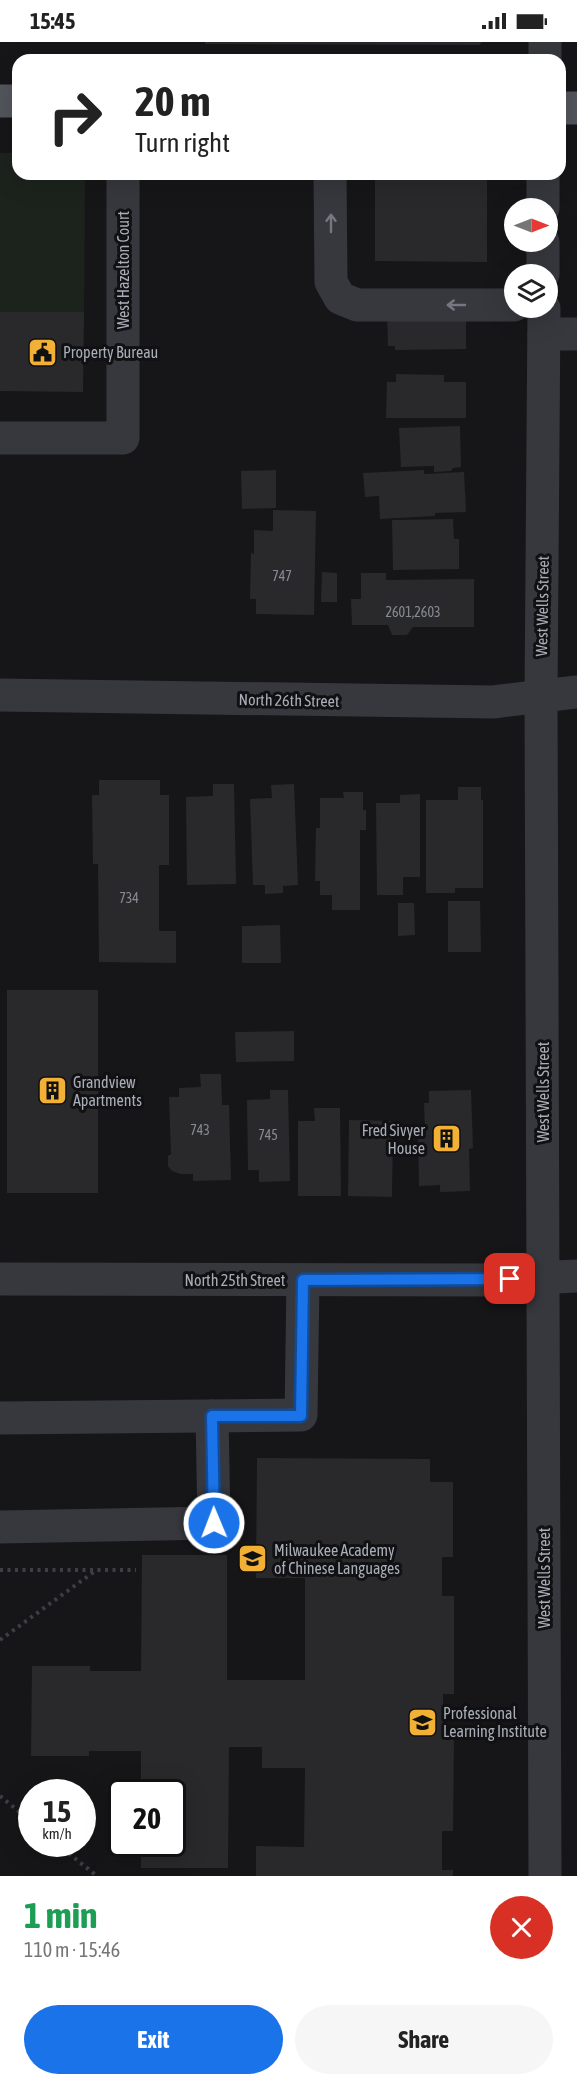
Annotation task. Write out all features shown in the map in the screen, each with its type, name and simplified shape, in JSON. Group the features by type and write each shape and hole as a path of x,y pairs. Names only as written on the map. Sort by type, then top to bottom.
{"street":[{"name":"West Hazelton Court","path":"0,438 123,438 123,180"},
{"path":"330,180 331,282 340,298 357,305 504,305"},
{"path":"543,180 543,198"},
{"path":"544,321 577,334"},
{"name":"West Wells Street","path":"544,321 541,697 546,1876"},
{"name":"North 26th Street","path":"0,695 481,702 577,692"},
{"name":"North 25th Street","path":"0,1279 493,1280 577,1276"},
{"path":"0,1418 301,1416 303,1280"},
{"path":"0,1527 214,1523 212,1416"}],"path":[{"path":"0,1570 136,1570"},
{"path":"0,1640 96,1570"},
{"path":"0,1796 18,1811"},
{"path":"73,1857 97,1876"}],"shaded area":[{"path":"0,153 12,153 12,180 85,180 84,312 0,312"}],"building":[{"path":"205,42 482,42 479,45 205,44"},
{"path":"375,180 487,180 487,262 375,261"},
{"path":"466,310 466,349 395,350 395,346 388,346 387,311"},
{"name":"Property Bureau","path":"0,312 84,312 83,392 0,391"},
{"path":"396,374 444,375 444,382 466,382 466,418 386,418 387,382 396,382"},
{"path":"460,426 461,467 453,468 451,471 434,472 434,466 401,467 399,428"},
{"path":"276,470 276,508 242,509 241,471"},
{"path":"424,470 424,474 464,472 466,512 380,519 379,496 365,497 363,473"},
{"path":"273,510 316,511 314,615 256,614 256,599 250,599 254,530 273,531"},
{"path":"453,519 454,539 459,539 459,569 393,570 392,520"},
{"path":"322,572 337,573 337,602 321,602"},
{"path":"361,573 386,573 386,580 474,579 474,627 413,627 407,635 392,635 388,625 352,625 351,599 361,599"},
{"path":"99,780 160,780 160,795 169,795 169,865 159,865 159,931 176,931 176,963 99,962 98,864 93,864 92,795 99,795"},
{"path":"213,784 234,784 236,884 187,885 186,797 213,796"},
{"path":"294,784 298,885 283,886 283,893 265,894 265,885 253,885 250,799 272,798 271,785"},
{"path":"458,787 481,787 483,888 455,888 455,893 426,893 426,800 458,800"},
{"path":"343,792 363,792 363,810 366,810 366,830 360,830 360,910 332,910 332,895 320,895 320,881 315,881 316,828 320,828 320,798 344,798"},
{"path":"420,794 420,877 403,877 403,895 377,895 376,803 400,803 400,795"},
{"path":"448,901 480,901 481,952 448,952"},
{"path":"398,903 414,903 415,935 398,936"},
{"path":"280,925 281,963 242,963 242,926"},
{"name":"Grandview Apartments","path":"7,990 98,990 98,1193 7,1193"},
{"path":"294,1031 294,1061 236,1062 235,1032"},
{"path":"200,1074 221,1074 222,1105 229,1105 231,1180 193,1181 193,1174 181,1174 172,1171 168,1166 168,1156 171,1154 169,1097 179,1097 179,1088 201,1087"},
{"path":"270,1090 288,1090 290,1181 259,1182 259,1170 248,1170 247,1100 270,1099"},
{"name":"Fred Sivyer House","path":"471,1090 473,1148 469,1149 470,1191 440,1192 440,1185 419,1186 418,1130 425,1130 424,1103 429,1103 429,1091"},
{"path":"314,1108 340,1108 341,1196 298,1196 298,1121 315,1121"},
{"path":"349,1120 393,1121 392,1197 348,1196"},
{"path":"257,1458 430,1459 430,1482 453,1482 453,1557 442,1557 442,1596 454,1596 454,1694 443,1694 443,1733 454,1733 453,1831 442,1831 442,1870 453,1870 453,1876 256,1876 256,1846 304,1847 305,1768 262,1768 262,1747 229,1747 228,1868 141,1868 141,1857 186,1857 186,1779 141,1779 141,1751 89,1751 89,1756 31,1756 32,1666 90,1666 90,1671 141,1671 142,1555 227,1555 227,1680 305,1680 305,1578 256,1578"}],"place":[{"name":"Property Bureau","path":"42,352"},
{"name":"Grandview Apartments","path":"52,1091"},
{"name":"Fred Sivyer House","path":"446,1139"},
{"name":"Milwaukee Academy of Chinese Languages","path":"253,1559"},
{"name":"Professional Learning Institute","path":"422,1722"}],"route":[{"path":"214,1523 212,1416 301,1416 303,1280 510,1279"}]}
